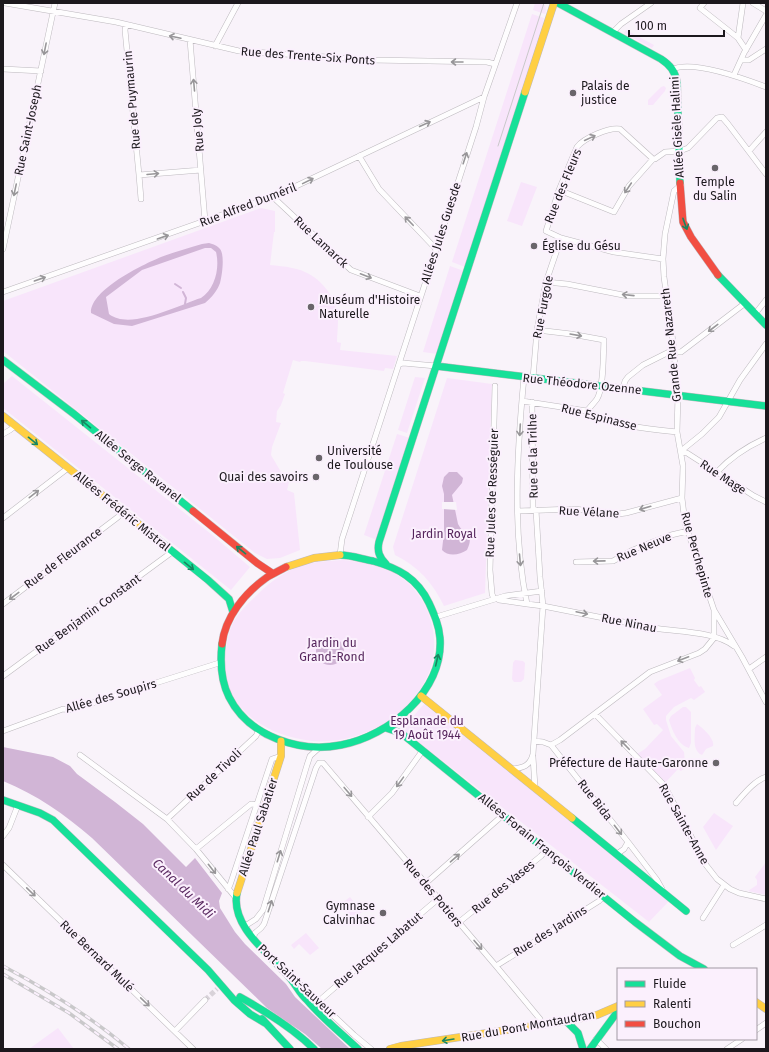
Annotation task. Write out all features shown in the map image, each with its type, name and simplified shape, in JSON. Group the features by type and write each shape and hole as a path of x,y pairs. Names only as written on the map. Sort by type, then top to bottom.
{"main road":[{"path":"387,565 378,554 378,548 554,3"},
{"path":"558,3 661,59 673,69"},
{"name":"Allée Gisèle Halimi","path":"673,69 677,82 683,222 691,237 715,272 744,304 766,325"},
{"name":"Allée Serge Ravanel","path":"3,360 74,414 257,563 272,573"},
{"name":"Rue Théodore Ozenne","path":"436,366 766,406"},
{"name":"Allées Frédéric Mistral","path":"3,416 226,597 231,603 233,612"},
{"path":"359,557 368,555 378,548"},
{"path":"340,555 359,557 387,565 404,574 413,581 423,592 439,625 440,638 438,659 432,677 422,696 399,719 367,738 348,744 320,747 280,741 259,730 239,713 232,704 222,679 220,663 220,652 224,632 233,612 243,598 272,573 298,562 320,556 340,555"},
{"path":"422,696 686,911"},
{"name":"Allées Forain François Verdier","path":"386,728 401,733 604,896 680,956 698,968"},
{"name":"Allée Paul Sabatier","path":"236,898 281,756 282,749 280,741"},
{"path":"4,801 40,812 53,820 208,970 220,985 258,1020 265,1023"},
{"name":"Port Saint-Sauveur","path":"236,898 237,911 259,947 290,978"},
{"path":"290,978 306,1000 358,1048"},
{"path":"220,985 261,1009 298,1035 314,1049"},
{"path":"240,997 261,1017 290,1049"},
{"path":"757,1000 766,1005"},
{"path":"757,1003 766,1009"},
{"name":"Rue du Pont Montaudran","path":"390,1049 401,1046 566,1021 597,1015 617,1006"},
{"path":"590,1049 617,1012"},
{"path":"566,1021 575,1028 579,1035 583,1049"}],"street":[{"name":"Rue des Trente-Six Ponts","path":"5,3 126,25 239,52 371,60 488,62 496,64"},
{"name":"Rue Saint-Joseph","path":"3,249 55,3"},
{"path":"215,46 238,3"},
{"name":"Allées Jules Guesde","path":"340,555 342,539 398,364 476,127 484,97 517,3"},
{"path":"612,33 651,3"},
{"path":"704,3 700,8 738,38 746,50"},
{"path":"738,38 744,3"},
{"path":"753,3 766,11"},
{"path":"734,75 766,15"},
{"name":"Rue de Puymaurin","path":"126,25 125,30 141,199"},
{"name":"Rue Joly","path":"190,40 205,221"},
{"path":"742,60 749,60 766,50"},
{"path":"673,69 684,66 710,70 734,75 766,87"},
{"path":"3,69 41,71"},
{"name":"Rue Alfred Duméril","path":"3,292 273,197 484,97"},
{"path":"559,190 614,212 629,186 653,159 658,158 664,152 680,152 688,148 717,118 722,117 766,174"},
{"name":"Rue des Fleurs","path":"561,238 548,233 545,230 559,190 580,143 604,131 616,128 620,129 653,159"},
{"path":"749,151 766,132"},
{"path":"359,156 379,189 436,249"},
{"path":"139,175 201,170"},
{"name":"Grande Rue Nazareth","path":"681,185 674,191 665,234 664,259 678,395 677,432 683,466"},
{"name":"Rue Lamarck","path":"273,197 351,270 420,296"},
{"path":"561,238 614,252 664,259"},
{"name":"Rue Furgole","path":"533,378 537,330 546,282 561,238"},
{"path":"546,282 568,284 628,296 667,296"},
{"path":"755,314 766,300"},
{"path":"623,388 625,381 637,369 674,350 681,352 744,304"},
{"path":"537,330 604,340 601,386 598,398 587,411"},
{"path":"681,451 715,422 740,380 766,344"},
{"name":"Rue Théodore Ozenne","path":"398,364 403,363 436,366"},
{"path":"524,377 518,511 519,549 527,604"},
{"name":"Rue Jules de Rességuier","path":"494,600 490,570 496,386"},
{"name":"Rue Espinasse","path":"522,401 587,411 594,415 620,423 653,430 677,432"},
{"name":"Rue de la Trilhe","path":"532,402 535,510 540,577 544,606 533,754 535,787"},
{"path":"3,434 15,426"},
{"path":"717,472 730,459 766,438"},
{"name":"Rue Mage","path":"681,451 766,502"},
{"path":"683,466 689,458 693,458"},
{"name":"Rue Perchepinte","path":"683,466 682,498 685,523 714,610"},
{"path":"3,518 68,468"},
{"name":"Rue Vélane","path":"518,511 586,510 618,514 682,498"},
{"name":"Rue de Fleurance","path":"3,604 118,517 122,512"},
{"name":"Rue Neuve","path":"576,562 613,561 633,550 666,537 688,531"},
{"name":"Rue Benjamin Constant","path":"3,676 172,552"},
{"path":"436,617 505,596 542,591"},
{"name":"Rue Ninau","path":"494,600 505,600 544,606 708,636 730,643 736,648"},
{"path":"534,741 543,742 550,745 578,727 650,672 706,649 714,638 714,610"},
{"path":"714,610 749,669 766,702"},
{"path":"749,669 766,657"},
{"name":"Allée des Soupirs","path":"3,731 63,709 70,710 220,663"},
{"name":"Rue Sainte-Anne","path":"595,714 664,785 706,865 717,879 724,885 739,893 766,899"},
{"name":"Rue de Tivoli","path":"167,818 256,736 259,730"},
{"name":"Rue Bida","path":"550,745 628,842"},
{"path":"245,926 256,919 263,910 310,756 320,747"},
{"path":"368,817 392,793 423,750"},
{"path":"512,769 529,764 533,754"},
{"name":"Port Saint-Sauveur","path":"80,755 167,818 196,849 236,898"},
{"name":"Allée Paul Sabatier","path":"228,889 272,759 281,756"},
{"name":"Rue des Potiers","path":"304,804 316,768 319,763 323,762 368,817 496,966 540,1019 542,1025"},
{"path":"736,803 760,779 766,777"},
{"path":"254,939 255,933 264,924 304,804 296,802"},
{"path":"196,849 251,804 257,805"},
{"path":"3,836 18,805"},
{"path":"426,883 503,816"},
{"path":"617,854 624,849 628,842 665,893"},
{"name":"Rue des Vases","path":"458,923 541,856 546,850"},
{"name":"Rue Bernard Mulé","path":"3,865 192,1048"},
{"path":"703,918 724,885"},
{"name":"Rue des Jardins","path":"496,966 604,896"},
{"name":"Rue Jacques Labatut","path":"319,1001 380,948 389,943 438,899"},
{"path":"733,945 766,925"},
{"name":"Port Saint-Sauveur","path":"290,978 295,980 319,1001 354,1035 371,1049"},
{"path":"175,1031 205,1000"},
{"path":"757,1029 766,1023"},
{"name":"Port Saint-Sauveur","path":"354,1035 357,1039 358,1048"},
{"path":"596,1039 606,1049"},
{"path":"729,1048 741,1040"}],"green space":[{"path":"535,3 545,5 545,14 533,10"},
{"path":"532,14 544,18 543,23 465,267 452,262"},
{"path":"626,30 654,45 652,48 624,33"},
{"path":"664,86 666,88 665,91 653,105 648,105 648,100 661,87"},
{"path":"521,182 537,187 522,226 507,221"},
{"path":"261,208 275,211 275,232 270,265 301,270 310,274 324,286 330,294 337,311 337,342 341,343 340,350 397,356 393,369 385,368 384,371 293,360 283,393 285,394 277,411 276,422 281,423 272,447 271,455 281,472 291,475 287,490 294,493 300,550 280,558 267,559 255,553 3,351 3,301"},
{"path":"450,266 464,271 437,354 423,352"},
{"path":"12,376 211,534 250,567 231,590 3,408 3,384"},
{"path":"415,377 425,378 407,433 398,430"},
{"name":"Jardin Royal","path":"447,378 492,384 485,593 444,606 435,590 424,576 411,564 395,555 393,547"},
{"path":"397,434 410,438 377,540 364,535"},
{"name":"Jardin du Grand-Rond","path":"343,560 372,565 386,570 399,576 419,595 431,620 434,634 432,662 428,675 408,704 395,716 380,726 347,738 329,741 312,741 294,738 276,732 261,724 247,714 237,701 229,686 225,669 228,636 235,619 248,603 280,576 297,567 308,564 323,561"},
{"path":"515,660 523,661 525,663 524,679 521,682 514,682 512,679 513,663"},
{"path":"690,668 695,678 694,680 705,692 694,700 691,698 674,707 666,716 671,736 684,752 685,763 687,766 681,771 678,769 665,783 637,754 645,749 663,730 657,724 654,725 643,709 662,695 654,684"},
{"name":"Esplanade du 19 Août 1944","path":"424,704 669,901 649,922 402,729"},
{"path":"683,707 686,707 691,712 691,743 689,748 682,744 679,740 669,720 671,716"},
{"path":"697,724 708,734 713,743 713,746 706,749 702,755 695,747 695,728"},
{"path":"714,813 733,826 716,850 703,827"},
{"path":"766,862 766,895 748,891 757,885 757,880 755,877"},
{"path":"350,897 362,912 353,919 341,904"},
{"path":"306,933 319,948 310,955 299,944 294,949 291,945"},
{"path":"58,1028 74,1049 29,1049"}],"water":[{"path":"209,243 218,247 222,252 223,261 220,283 214,294 205,303 132,326 114,324 91,313 93,304 99,296 118,279 161,257","holes":["205,248 211,248 216,252 217,271 213,284 201,298 167,311 141,318 129,320 118,318 109,314 106,297 142,270"]},
{"path":"449,472 457,472 463,478 462,483 452,495 458,524 460,528 468,535 470,540 467,550 454,554 447,554 442,550 444,532 444,494 442,486 444,477"},
{"path":"330,637 336,638 340,641 343,645 343,657 340,661 336,664 330,665 324,664 320,661 317,657 316,651 317,645 320,641 324,638"},
{"name":"Canal du Midi","path":"3,747 53,757 70,766 77,774 143,824 186,867 195,858 222,893 219,901 220,908 235,932 245,944 286,984 295,997 350,1049 322,1049 305,1034 267,1008 92,838 50,806 27,792 3,781"}],"pier":[{"path":"442,502 456,502 457,510 442,509"}],"waterway":[{"path":"175,284 181,288"},
{"path":"183,292 186,298 185,304"}],"tunnel":[{"path":"205,1000 217,989"}],"tram line":[{"path":"498,146 544,3"}],"railway":[{"path":"3,966 68,1004 99,1025 129,1049"},
{"path":"3,974 69,1013 118,1049"}],"traffic: fast":[{"path":"558,3 661,59 672,69 677,82 680,183"},
{"path":"386,564 379,554 379,542 525,92"},
{"path":"718,275 766,325"},
{"path":"3,360 74,414 193,511"},
{"path":"436,366 766,406"},
{"path":"146,530 229,599 233,612"},
{"path":"222,644 222,671 224,684 229,697 238,711 249,722 262,732 277,739 293,744 309,746 325,747 341,745 359,740 377,732 394,721 410,708 423,693 433,676 439,657 439,629 424,594 406,575 391,567 373,561 340,555"},
{"path":"386,728 401,733 635,922 680,956 702,968"},
{"path":"3,800 40,813 53,820 208,970 234,1000 250,1014 265,1023"},
{"path":"572,818 686,911"},
{"path":"237,893 236,905 240,917 254,940 290,978 313,1007 358,1049"},
{"path":"240,997 298,1034 314,1049"},
{"path":"590,1049 617,1012"},
{"path":"262,1019 290,1049"},
{"path":"566,1021 578,1033 583,1049"}],"traffic: slow":[{"path":"525,92 554,3"},
{"path":"3,416 146,530"},
{"path":"286,567 314,558 340,555"},
{"path":"421,696 572,818"},
{"path":"237,893 281,756 281,741"},
{"path":"757,1003 766,1009"},
{"path":"390,1049 401,1046 566,1021 597,1015 617,1006"}],"traffic: jam":[{"path":"680,183 683,222 691,237 718,275"},
{"path":"193,511 257,563 272,573"},
{"path":"222,644 227,624 237,606 258,584 286,567"}],"place":[{"name":"Palais de justice","path":"573,93"},
{"name":"Temple du Salin","path":"715,168"},
{"name":"Église du Gésu","path":"534,246"},
{"name":"Muséum d'Histoire Naturelle","path":"311,307"},
{"name":"Université de Toulouse","path":"319,458"},
{"name":"Quai des savoirs","path":"316,477"},
{"name":"Préfecture de Haute-Garonne","path":"716,763"},
{"name":"Gymnase Calvinhac","path":"383,913"}]}
